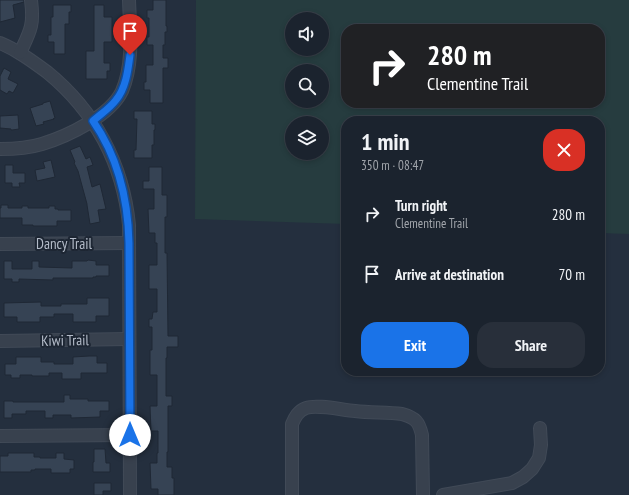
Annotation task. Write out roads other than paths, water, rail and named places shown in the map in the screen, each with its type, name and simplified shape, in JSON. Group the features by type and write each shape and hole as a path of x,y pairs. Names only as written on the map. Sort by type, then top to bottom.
{"street":[{"path":"20,53 32,26 31,0"},
{"path":"0,149 29,147 63,136 93,121 117,99 127,75 130,55 129,0"},
{"path":"0,43 20,53 55,78 77,102 93,121 102,135 120,180 127,208 129,243 130,495"},
{"name":"Dancy Trail","path":"0,244 129,243"},
{"name":"Kiwi Trail","path":"0,341 129,339"},
{"path":"292,495 292,424 295,416 300,411 306,408 316,407 402,414 416,420 420,427 422,436 423,495"},
{"path":"443,495 512,483 523,477 532,469 539,458 541,445 540,428"},
{"path":"0,436 130,435"}]}
